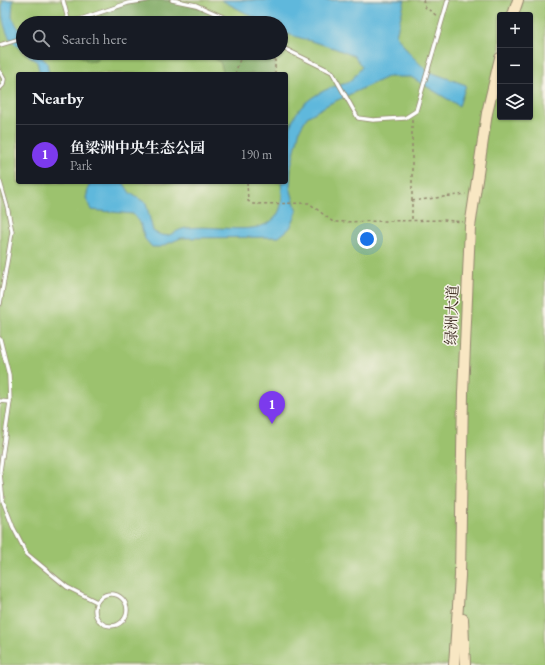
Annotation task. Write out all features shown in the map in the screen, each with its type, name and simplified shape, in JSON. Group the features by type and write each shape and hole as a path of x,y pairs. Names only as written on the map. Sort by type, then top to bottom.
{"main road":[{"path":"513,12 518,0"},
{"name":"绿洲大道","path":"454,665 460,576 463,393 470,224 487,113 497,71"},
{"name":"绿洲大道","path":"460,576 465,665"}],"lane":[{"path":"63,0 67,16"},
{"path":"90,16 128,3 147,0"},
{"path":"172,0 196,5 221,16"},
{"path":"288,50 332,72 358,118 373,120 405,118 416,111 448,0"},
{"path":"0,45 16,40"},
{"path":"0,72 3,76 4,82 0,88"},
{"path":"0,182 12,232 0,304"},
{"path":"0,339 9,375 10,402 0,471"},
{"path":"0,401 10,402"},
{"path":"0,474 3,501 13,527 27,554 67,587 97,602"},
{"path":"115,594 120,596 124,599 128,609 124,619 121,623 111,626 101,622 96,612 97,602 105,595 115,594"}],"path":[{"path":"423,0 425,7 442,19"},
{"path":"236,72 240,60"},
{"path":"275,60 275,72"},
{"path":"412,114 412,220"},
{"path":"247,184 248,201 253,204 309,203 333,222 457,220 470,224"},
{"path":"412,201 475,193"}],"green space":[{"path":"0,0 545,0 545,665 0,665"},
{"path":"147,0 173,1 194,6 220,16 101,16 100,13 128,3"},
{"path":"217,60 275,60 275,72 223,72 220,62"}],"water":[{"path":"3,0 13,0 12,17 16,24 16,45 6,31 2,15"},
{"path":"221,0 405,0 396,35 410,54 427,71 466,85 459,106 411,77 387,77 329,104 307,117 300,129 291,167 290,187 297,212 290,228 279,237 181,238 160,247 152,247 145,239 141,225 133,214 91,210 86,198 90,184 124,184 130,193 146,203 153,231 163,235 171,234 187,228 252,228 266,224 276,216 281,203 281,184 288,184 288,138 290,126 295,115 303,105 315,96 330,88 350,81 362,67 354,56 334,48 288,34 288,16 252,16"},
{"path":"35,60 44,60 47,63 49,72 40,72 37,62"}],"place":[{"name":"鱼梁洲中央生态公园","path":"272,424"}]}
